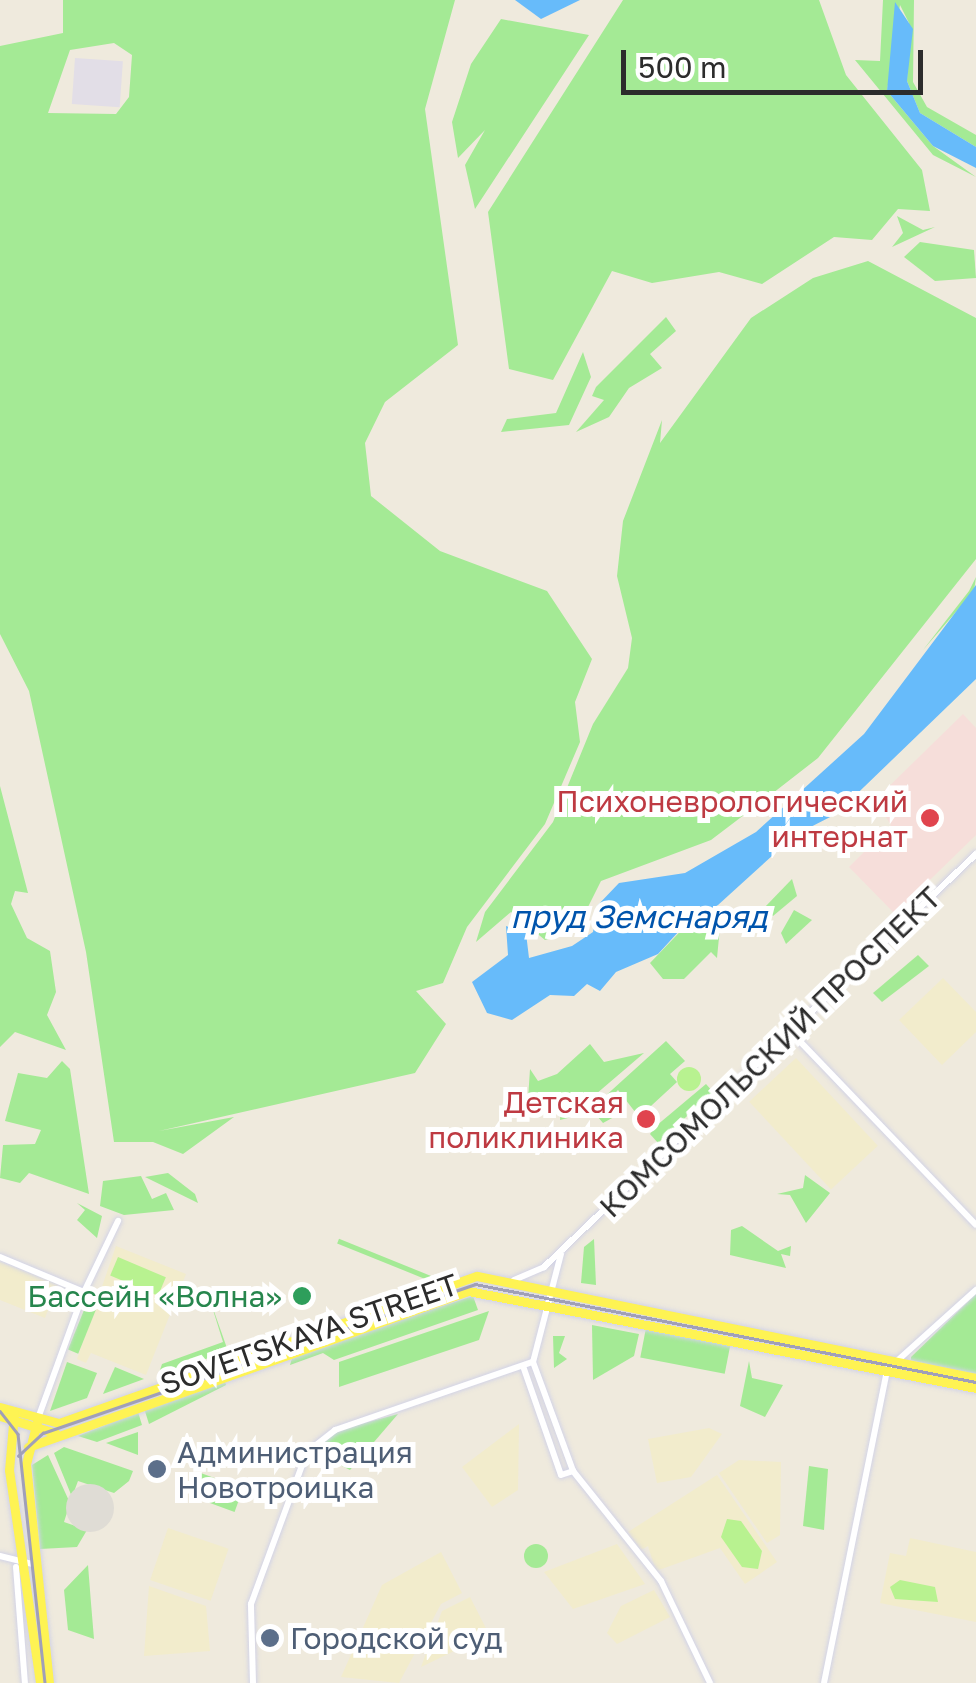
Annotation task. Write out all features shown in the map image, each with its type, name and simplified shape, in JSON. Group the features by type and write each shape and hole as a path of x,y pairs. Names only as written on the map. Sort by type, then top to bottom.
{"main road":[{"name":"SOVETSKAYA STREET","path":"35,1426 59,1423 469,1278 508,1281 550,1298 976,1388"},
{"name":"SOVETSKAYA STREET","path":"27,1450 63,1432 468,1291 550,1298 976,1378"},
{"name":"SOVETSKAYA STREET","path":"0,1407 8,1417 63,1432"},
{"path":"8,1417 20,1567 40,1683"},
{"path":"35,1426 27,1450 48,1683"}],"street":[{"name":"КОМСОМОЛЬСКИЙ ПРОСПЕКТ","path":"508,1281 532,1276 564,1249 976,854"},
{"path":"790,1032 976,1225"},
{"path":"35,1426 84,1292 118,1221"},
{"name":"КОМСОМОЛЬСКИЙ ПРОСПЕКТ","path":"533,1362 564,1249"},
{"path":"0,1256 84,1292"},
{"path":"824,1683 887,1370 976,1290"},
{"path":"253,1683 251,1604 307,1452 336,1430 533,1362 573,1471 660,1582 710,1683"},
{"path":"523,1366 560,1475 573,1471"},
{"path":"0,1556 20,1567 36,1565"},
{"path":"20,1567 25,1683"}],"shaded area":[{"path":"75,58 123,61 120,107 72,104"},
{"name":"Психоневрологический интернат","path":"963,714 976,728 976,835 895,914 849,867 891,825 875,800"},
{"path":"943,978 976,1012 976,1032 942,1065 899,1020"},
{"path":"796,1058 878,1146 831,1189 749,1102"},
{"path":"116,1246 186,1274 146,1375 91,1353 86,1363 77,1359"},
{"path":"0,1262 58,1284 45,1318 0,1300"},
{"path":"519,1424 518,1490 492,1507 462,1467"},
{"path":"709,1428 722,1434 691,1477 657,1483 648,1439"},
{"path":"739,1460 781,1462 780,1535 767,1543 719,1473"},
{"path":"717,1475 777,1562 745,1584 720,1548 656,1571 648,1546 641,1550 628,1532"},
{"path":"90,1484 107,1491 114,1508 107,1525 90,1532 73,1525 66,1508 73,1491"},
{"path":"168,1528 229,1549 211,1601 150,1580"},
{"path":"910,1538 976,1552 976,1622 880,1603 890,1553 906,1556"},
{"path":"617,1544 645,1584 573,1609 544,1572"},
{"path":"441,1552 462,1593 441,1604 399,1683 341,1677 382,1585"},
{"path":"149,1586 206,1606 210,1651 144,1656"},
{"path":"654,1590 670,1617 617,1644 607,1633 621,1606"},
{"path":"470,1597 493,1642 480,1649 475,1641 421,1667 442,1611"}],"green space":[{"path":"63,0 455,0 425,109 458,345 385,402 365,443 371,496 440,551 547,591 592,659 575,702 580,742 545,824 467,927 443,983 416,991 446,1024 415,1073 159,1131 234,1117 183,1154 153,1142 114,1142 86,952 29,691 0,634 0,46 63,33","holes":["114,43 132,55 129,97 116,114 48,113 70,50"]},
{"path":"623,0 819,0 846,75 922,170 930,211 898,209 872,240 834,237 762,284 719,272 652,283 612,271 553,380 509,369 488,212"},
{"path":"883,0 914,0 913,82 927,107 976,135 976,147 920,113 907,81 909,23 900,5 887,91 933,146 976,177 933,155 855,60 880,61"},
{"path":"501,19 589,35 475,209 465,165 485,130 458,158 452,122 471,64"},
{"path":"897,216 923,230 935,227 892,247 903,233"},
{"path":"920,242 974,250 976,278 935,281 904,257"},
{"path":"868,261 976,318 976,559 818,758 773,793 711,840 601,881 577,929 545,940 511,912 476,942 485,912 553,822 593,724 628,668 632,638 617,576 623,521 662,420 660,443 751,318 813,278"},
{"path":"666,317 676,331 650,354 662,368 629,388 609,417 576,432 604,400 592,396 596,387"},
{"path":"583,352 591,377 569,425 501,432 507,419 556,413"},
{"path":"976,577 974,591 923,650 969,591"},
{"path":"0,786 28,893 15,891 11,904 27,938 50,951 56,992 47,1015 66,1050 15,1032 0,1047"},
{"path":"792,879 797,896 773,916 764,908"},
{"path":"794,910 812,920 786,944 781,933"},
{"path":"697,914 720,927 717,958 711,952 684,979 663,979 650,963"},
{"path":"918,955 929,966 882,1002 873,993"},
{"path":"666,1041 685,1061 670,1074 677,1082 639,1117 618,1090 612,1096 625,1111 603,1123 591,1109"},
{"path":"590,1044 604,1062 644,1053 568,1118 560,1120 562,1095 528,1099 530,1069 538,1081 557,1074"},
{"path":"62,1061 70,1069 89,1194 29,1173 20,1183 0,1178 3,1145 35,1144 41,1130 5,1121 18,1073 47,1078"},
{"path":"689,1067 698,1070 698,1088 689,1091 680,1088 677,1079 680,1070"},
{"path":"706,1084 713,1092 658,1143 650,1134 656,1126"},
{"path":"168,1173 195,1194 198,1203 145,1177"},
{"path":"805,1175 830,1193 806,1223 790,1195 777,1194 803,1188"},
{"path":"141,1176 152,1199 166,1193 174,1210 124,1215 100,1206 103,1181"},
{"path":"77,1203 102,1216 97,1238 77,1220 85,1210"},
{"path":"742,1226 778,1251 791,1246 790,1256 781,1254 786,1268 730,1255 731,1230"},
{"path":"339,1239 441,1280 439,1285 337,1243"},
{"path":"594,1239 596,1285 581,1283 584,1247"},
{"path":"118,1257 166,1277 158,1296 110,1275"},
{"path":"976,1294 976,1376 911,1360 911,1357"},
{"path":"473,1296 478,1310 334,1360 323,1353 290,1365 293,1355"},
{"path":"209,1297 228,1351 158,1376 162,1364 223,1342"},
{"path":"86,1305 96,1309 78,1354 68,1350"},
{"path":"489,1311 479,1340 339,1387 339,1362"},
{"path":"592,1325 639,1334 634,1356 593,1380"},
{"path":"646,1328 730,1344 725,1374 640,1357"},
{"path":"553,1336 565,1336 559,1353 567,1359 554,1368"},
{"path":"749,1361 752,1378 783,1385 765,1417 740,1406"},
{"path":"67,1362 97,1373 87,1398 50,1411"},
{"path":"115,1367 144,1379 103,1394"},
{"path":"224,1379 226,1385 149,1424 144,1408"},
{"path":"138,1412 142,1425 97,1442 78,1436"},
{"path":"398,1414 350,1470 310,1450 335,1431"},
{"path":"138,1432 138,1455 106,1443"},
{"path":"64,1447 133,1471 129,1481 114,1493 78,1481 72,1497 54,1453"},
{"path":"48,1455 70,1503 64,1522 87,1530 77,1547 40,1549 32,1465"},
{"path":"809,1466 828,1469 824,1530 803,1526"},
{"path":"198,1472 243,1488 235,1512 189,1495"},
{"path":"727,1519 741,1521 762,1551 758,1569 742,1567 721,1537"},
{"path":"536,1544 548,1556 536,1568 524,1556"},
{"path":"88,1565 94,1639 68,1630 64,1590"},
{"path":"900,1580 935,1587 938,1602 895,1599 890,1587"}],"water":[{"path":"515,0 580,0 541,19"},
{"path":"895,2 913,29 907,81 920,113 976,147 976,168 933,146 887,91"},
{"name":"пруд Земснаряд","path":"976,585 976,679 836,814 795,835 718,905 702,914 688,908 691,918 658,954 616,972 600,991 587,984 574,996 550,995 512,1020 487,1013 472,982 508,955 506,926 526,933 529,958 572,946 593,932 597,906 619,883 685,873 756,832 864,734"}],"tram line":[{"path":"18,1456 43,1433 475,1284 976,1382"},
{"path":"0,1411 18,1434 45,1683"}],"place":[{"name":"Психоневрологический интернат","path":"930,818"},
{"name":"Детская поликлиника","path":"646,1119"},
{"name":"Бассейн «Волна»","path":"302,1296"},
{"name":"Администрация Новотроицка","path":"157,1469"},
{"name":"Городской суд","path":"270,1638"}]}
